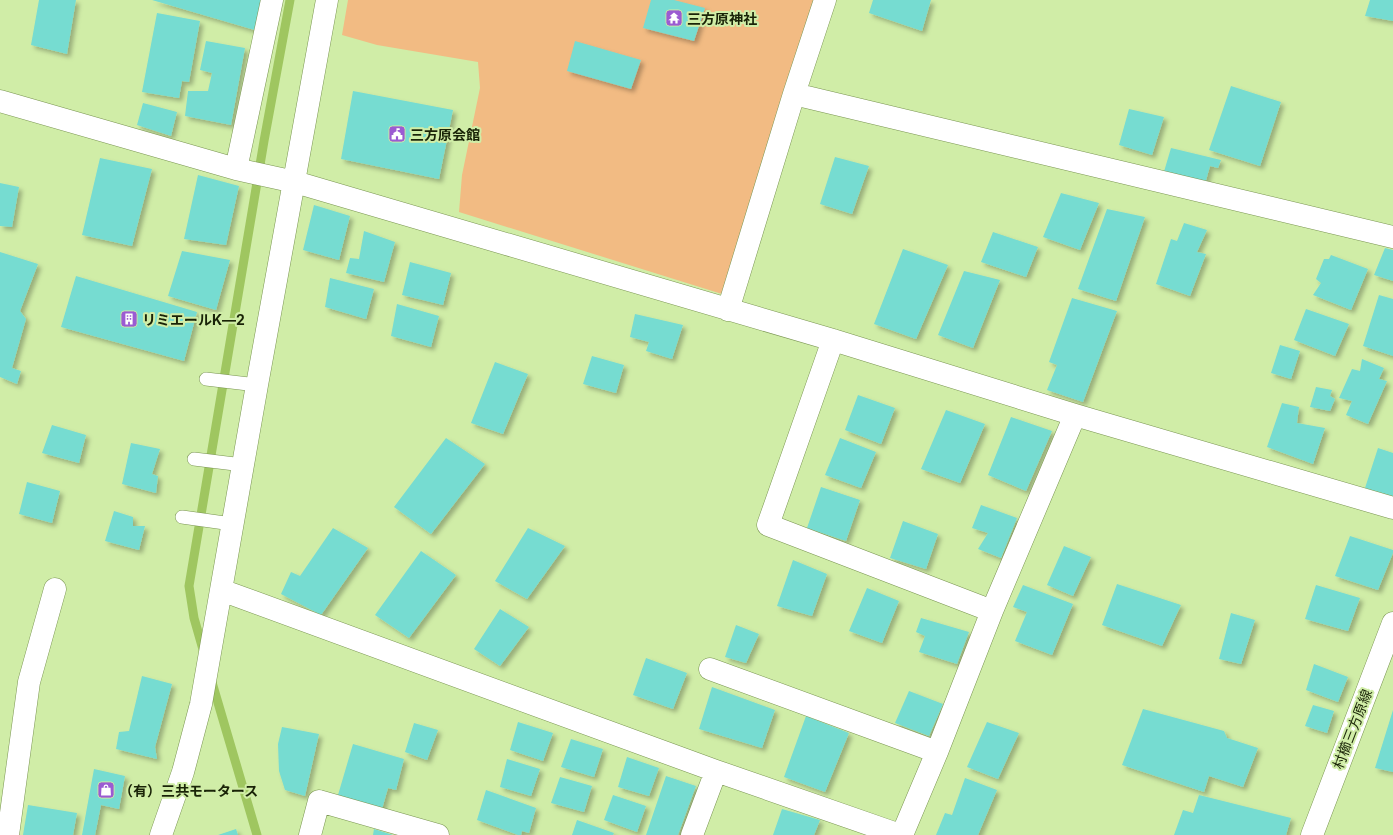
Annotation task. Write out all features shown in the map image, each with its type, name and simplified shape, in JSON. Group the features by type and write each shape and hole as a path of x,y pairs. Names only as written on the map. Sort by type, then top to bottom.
{"street":[{"path":"236,169 272,0"},
{"path":"161,835 182,772 201,704 327,0"},
{"path":"728,310 794,94 825,0"},
{"path":"794,94 1393,237"},
{"path":"0,102 236,169 294,182 833,340 1075,415 1393,508"},
{"path":"833,340 768,525 992,611"},
{"path":"221,590 716,771 901,835 992,611 1075,415"},
{"path":"8,835 29,682 55,589"},
{"name":"村櫛三方原線","path":"1312,835 1393,623"},
{"path":"710,669 936,752"},
{"path":"692,835 716,771"},
{"path":"310,835 320,802 438,835"}],"lane":[{"path":"206,379 257,385"},
{"path":"194,459 243,465"},
{"path":"182,517 232,524"}],"shaded area":[{"path":"348,0 815,0 722,294 459,212 462,175 480,88 478,62 377,45 342,35"}],"building":[{"path":"39,0 76,0 67,54 31,45"},
{"path":"152,0 264,0 258,31"},
{"name":"三方原神社","path":"651,0 674,0 705,8 694,41 643,28"},
{"path":"873,0 931,0 922,31 869,13"},
{"path":"1370,0 1393,0 1393,21 1365,16"},
{"path":"157,13 200,21 189,82 182,81 179,98 142,92"},
{"path":"206,41 245,48 231,125 185,116 188,91 208,91 212,73 200,70"},
{"path":"575,41 641,60 631,89 567,71"},
{"path":"1231,86 1281,102 1260,166 1209,150"},
{"name":"三方原会館","path":"353,91 453,110 439,179 341,159"},
{"path":"143,103 177,112 171,136 137,125"},
{"path":"1129,109 1164,117 1152,155 1119,145"},
{"path":"1171,148 1221,160 1218,168 1210,166 1205,184 1163,175"},
{"path":"835,157 869,166 852,214 820,204"},
{"path":"100,158 152,169 132,246 82,235"},
{"path":"198,175 239,186 226,245 184,239"},
{"path":"0,183 19,187 12,227 0,226"},
{"path":"1061,193 1099,203 1080,250 1043,237"},
{"path":"314,205 350,216 339,260 303,250"},
{"path":"1107,209 1145,217 1116,301 1078,289"},
{"path":"1184,223 1207,230 1197,252 1206,254 1190,296 1156,284 1171,239 1177,241"},
{"path":"364,231 395,242 384,282 346,273 350,258 359,259"},
{"path":"993,232 1038,247 1026,277 981,262"},
{"path":"1385,248 1393,250 1393,281 1374,275"},
{"path":"903,249 948,265 916,339 874,324"},
{"path":"182,251 230,260 216,310 168,296"},
{"path":"0,252 38,264 20,311 26,319 12,368 21,371 17,384 0,377"},
{"path":"1331,255 1368,269 1351,310 1313,295 1321,283 1316,279 1324,259 1329,259"},
{"path":"410,262 451,273 443,305 402,295"},
{"path":"964,271 1000,280 973,348 938,335"},
{"name":"リミエールK―2","path":"76,276 197,312 184,361 61,327"},
{"path":"330,278 374,289 366,319 325,307"},
{"path":"1379,295 1393,299 1393,356 1363,346"},
{"path":"1072,298 1117,311 1083,402 1047,390 1057,365 1049,362"},
{"path":"397,304 439,316 431,347 391,336"},
{"path":"1306,309 1349,324 1335,356 1294,340"},
{"path":"635,314 683,325 672,359 646,351 649,342 630,337"},
{"path":"1280,345 1300,351 1291,379 1271,373"},
{"path":"592,356 624,365 616,393 583,384"},
{"path":"1362,359 1384,368 1379,379 1387,381 1368,424 1346,415 1352,401 1339,398 1352,369 1360,371"},
{"path":"495,362 528,374 503,434 471,423"},
{"path":"1316,387 1332,390 1330,396 1335,399 1330,411 1310,407"},
{"path":"858,395 895,408 881,444 845,430"},
{"path":"1282,403 1299,407 1297,423 1325,428 1313,464 1267,447"},
{"path":"946,410 985,424 960,483 921,469"},
{"path":"1011,417 1052,431 1026,491 988,475"},
{"path":"52,425 86,435 79,463 42,453"},
{"path":"446,438 485,464 431,534 394,507"},
{"path":"840,438 876,452 861,488 825,475"},
{"path":"131,443 160,449 152,474 158,476 156,493 122,484"},
{"path":"1378,448 1393,453 1393,496 1365,488"},
{"path":"27,482 60,491 52,523 19,514"},
{"path":"821,487 860,500 846,541 807,528"},
{"path":"981,505 1017,518 1001,558 978,549 988,533 972,528"},
{"path":"114,511 133,517 133,526 145,526 139,550 105,541"},
{"path":"903,521 938,534 926,569 890,558"},
{"path":"333,528 368,548 321,615 281,594 291,572 300,576"},
{"path":"528,528 565,546 527,599 495,581"},
{"path":"1350,536 1393,550 1378,590 1335,576"},
{"path":"1064,546 1091,557 1073,596 1047,585"},
{"path":"421,551 456,575 409,638 375,615"},
{"path":"793,560 827,574 812,616 777,606"},
{"path":"1117,584 1181,605 1162,646 1102,625"},
{"path":"1023,585 1073,604 1052,655 1015,641 1027,612 1013,607"},
{"path":"1316,585 1360,598 1348,631 1305,619"},
{"path":"867,588 899,601 882,643 849,631"},
{"path":"500,609 529,627 500,666 474,649"},
{"path":"1231,613 1255,620 1241,664 1219,659"},
{"path":"921,618 969,632 957,664 919,652 925,636 916,632"},
{"path":"736,625 759,634 746,663 725,657"},
{"path":"646,658 687,673 673,709 633,695"},
{"path":"1314,664 1348,677 1338,702 1306,690"},
{"path":"142,676 172,684 155,747 157,759 116,749 119,732 129,731"},
{"path":"712,687 775,710 762,748 699,729"},
{"path":"909,691 943,704 929,736 895,723"},
{"path":"1313,705 1334,711 1327,733 1305,726"},
{"path":"1143,709 1224,731 1227,738 1258,748 1243,787 1209,776 1204,792 1122,765"},
{"path":"1393,710 1393,772 1375,768"},
{"path":"806,716 849,733 825,792 784,777"},
{"path":"518,722 553,733 543,761 510,750"},
{"path":"987,722 1019,733 998,779 967,767"},
{"path":"414,723 438,730 427,760 405,752"},
{"path":"282,727 319,734 305,796 285,790 279,771 278,744"},
{"path":"571,739 603,749 594,777 561,767"},
{"path":"353,744 404,759 396,790 388,788 382,809 338,795"},
{"path":"627,757 659,768 649,796 618,787"},
{"path":"507,759 540,769 531,796 500,787"},
{"name":"（有）三共モータース","path":"94,769 125,776 119,809 101,805 95,835 82,835"},
{"path":"666,776 696,786 678,835 646,835"},
{"path":"560,777 592,786 584,812 551,803"},
{"path":"965,778 997,790 978,835 936,835 945,813 952,815"},
{"path":"486,790 536,808 529,833 522,831 521,835 518,835 477,820"},
{"path":"613,795 646,806 637,832 604,820"},
{"path":"1199,795 1291,818 1286,835 1174,835 1183,810 1193,813"},
{"path":"28,805 77,813 73,835 23,835"},
{"path":"782,809 820,820 814,835 773,835"},
{"path":"577,820 614,833 613,835 572,835"},
{"path":"236,829 238,835 218,835"},
{"path":"374,829 393,835 373,835"}],"waterway":[{"path":"204,653 194,618 189,586 264,141 290,0"},
{"path":"211,679 257,835"}],"place":[{"name":"三方原神社","path":"674,18"},
{"name":"三方原会館","path":"397,134"},
{"name":"リミエールK―2","path":"129,319"},
{"name":"（有）三共モータース","path":"106,790"}]}
